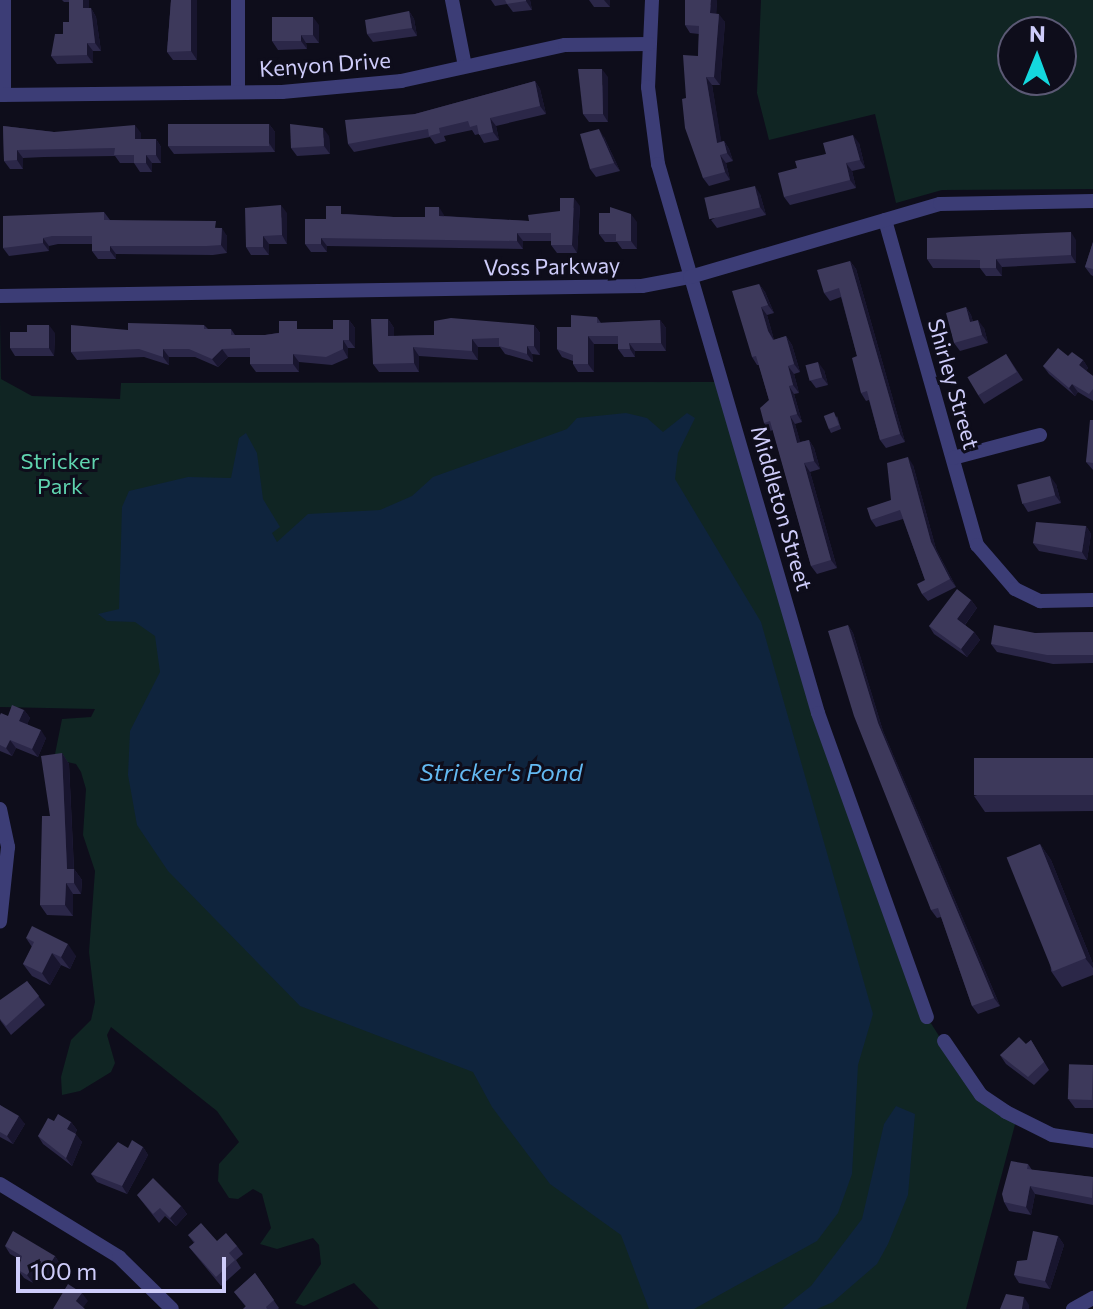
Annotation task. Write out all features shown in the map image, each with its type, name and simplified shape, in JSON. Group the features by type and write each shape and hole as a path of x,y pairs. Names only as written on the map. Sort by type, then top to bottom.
{"street":[{"path":"2,95 4,0"},
{"path":"238,0 238,92"},
{"path":"452,0 465,66"},
{"name":"Middleton Street","path":"652,0 650,126 690,277 818,713 927,1017"},
{"name":"Kenyon Drive","path":"2,95 238,92 401,81 565,45 649,44"},
{"name":"Voss Parkway","path":"0,296 614,288 690,277 964,200 1093,201"},
{"name":"Shirley Street","path":"885,220 977,545 1008,584 1040,601 1093,600"},
{"path":"953,458 1040,435"},
{"path":"0,809 8,847 0,922"},
{"path":"944,1041 981,1095 1006,1112 1052,1135 1093,1141"},
{"path":"2,1188 119,1257 172,1309"},
{"path":"1073,1309 1093,1298"}],"green space":[{"path":"761,0 1093,0 1093,189 942,190 896,203 875,114 769,140 757,93"},
{"name":"Stricker's Pond","path":"0,318 1,379 32,396 120,399 121,383 721,382 818,713 927,1017 965,1077 1017,1117 966,1309 379,1309 354,1283 304,1306 295,1303 321,1264 319,1245 313,1238 277,1249 260,1244 271,1228 262,1194 253,1189 238,1199 229,1198 218,1181 219,1164 239,1142 217,1111 111,1027 107,1035 115,1063 111,1072 80,1091 62,1095 61,1077 71,1040 91,1020 95,1002 89,952 95,871 83,835 86,789 81,772 76,764 54,759 62,719 91,717 95,709 0,707"}],"water":[{"name":"Stricker's Pond","path":"626,413 647,418 663,432 687,413 695,418 678,453 675,479 761,622 873,1014 858,1065 852,1174 838,1213 817,1241 694,1309 649,1309 621,1235 550,1184 492,1107 473,1072 300,1006 168,871 137,825 128,775 130,731 160,672 155,636 135,622 107,621 98,614 119,609 122,507 129,491 188,477 231,478 239,438 246,433 257,453 263,499 280,527 272,533 277,542 308,514 380,510 412,496 433,477 567,429 577,418"},
{"path":"896,1106 915,1114 908,1195 877,1264 833,1302 817,1309 782,1309 811,1286 862,1219 884,1124"}],"building":[{"path":"69,0 83,0 83,8 91,8 95,43 87,43 87,55 51,56 55,34 63,34 63,22 69,22"},
{"path":"171,0 191,0 191,51 167,52"},
{"path":"505,0 526,0 526,1 507,4"},
{"path":"685,0 711,0 710,13 719,14 714,77 706,77 717,143 724,141 727,153 720,155 725,172 703,178 685,128 682,99 686,98 683,55 698,56 699,26 685,25"},
{"path":"409,11 412,28 367,34 365,20"},
{"path":"272,17 313,17 313,35 301,35 301,41 272,41"},
{"path":"578,69 602,69 603,114 583,114"},
{"path":"535,81 540,106 490,118 493,132 479,135 477,125 470,127 468,121 439,128 440,133 429,136 428,129 348,144 345,120 415,114"},
{"path":"168,124 269,124 269,146 168,146"},
{"path":"290,124 323,128 324,146 291,148"},
{"path":"135,125 135,139 156,139 156,155 146,155 146,163 134,163 134,155 114,155 115,148 17,150 17,160 4,161 3,126 54,132"},
{"path":"599,129 614,163 590,169 580,134"},
{"path":"853,135 860,160 846,163 850,180 784,197 778,173 797,168 795,161 826,154 823,143"},
{"path":"755,186 760,207 709,219 704,198"},
{"path":"560,198 574,198 572,245 551,245 551,233 517,233 517,241 321,238 321,244 305,244 305,219 326,219 326,206 341,206 341,214 394,217 425,217 425,207 439,207 439,216 529,221 528,215 560,211"},
{"path":"281,205 282,235 263,236 263,247 246,247 245,208"},
{"path":"610,207 631,214 631,241 616,241 616,234 599,234 599,213 610,213"},
{"path":"104,212 104,220 216,221 215,228 222,228 221,245 110,246 110,251 92,251 92,236 52,236 43,238 43,243 3,248 3,216"},
{"path":"1071,232 1071,255 996,259 996,268 980,268 980,260 927,259 927,238"},
{"path":"1093,242 1093,269 1085,267"},
{"path":"850,261 900,434 880,440 867,391 861,393 852,358 857,356 839,288 824,293 817,270"},
{"path":"759,284 768,305 761,307 768,331 773,340 786,336 794,364 788,366 793,385 789,386 797,414 790,416 797,443 809,440 814,461 804,463 831,560 811,566 770,421 764,423 760,408 769,400 732,291"},
{"path":"966,307 970,322 978,320 982,335 954,343 946,313"},
{"path":"571,315 597,317 597,323 660,320 661,343 629,343 630,349 618,349 618,336 588,336 588,364 573,364 573,355 557,349 557,327 571,327"},
{"path":"451,318 534,325 534,346 527,346 527,354 499,346 499,338 472,339 472,351 413,347 414,363 373,364 371,319 388,319 388,336 434,335 434,321"},
{"path":"333,320 349,320 349,340 343,340 343,349 326,357 293,354 293,364 250,364 250,348 222,349 212,359 189,349 163,349 163,357 139,349 71,352 71,325 128,330 128,323 204,325 204,329 231,329 231,335 265,335 279,333 279,321 297,321 297,329 333,329"},
{"path":"27,325 49,325 49,348 10,348 10,332 27,332"},
{"path":"1058,348 1068,356 1072,352 1083,360 1079,365 1093,376 1093,389 1089,394 1072,384 1069,388 1043,366"},
{"path":"1006,354 1017,372 978,395 967,377"},
{"path":"818,362 822,377 810,381 805,365"},
{"path":"834,412 839,425 829,429 824,416"},
{"path":"1090,420 1093,420 1093,463 1086,462"},
{"path":"908,457 931,542 950,579 922,594 917,584 925,580 900,510 871,520 867,508 891,500 887,463"},
{"path":"1050,476 1055,495 1022,504 1017,485"},
{"path":"1036,522 1086,526 1082,552 1033,543"},
{"path":"957,589 971,600 957,619 974,632 961,649 929,626"},
{"path":"848,625 878,723 994,998 972,1006 938,908 931,910 854,716 828,631"},
{"path":"994,625 1035,633 1093,632 1093,655 1047,655 991,644"},
{"path":"12,705 24,710 19,721 41,730 32,749 10,740 6,748 0,745 0,715 8,716"},
{"path":"62,753 67,869 74,869 74,883 66,883 65,905 40,905 42,816 50,816 41,756"},
{"path":"974,758 1093,758 1093,795 974,795"},
{"path":"1040,844 1086,958 1053,972 1007,857"},
{"path":"32,926 68,944 61,957 52,953 42,973 23,964 34,942 26,938"},
{"path":"27,981 39,996 6,1026 0,1019 0,1000"},
{"path":"1019,1037 1026,1044 1031,1040 1044,1062 1028,1077 1000,1055"},
{"path":"1069,1064 1093,1065 1092,1100 1068,1099"},
{"path":"0,1105 19,1116 7,1136 0,1132"},
{"path":"58,1114 71,1122 67,1129 76,1134 66,1158 38,1136 48,1118 54,1121"},
{"path":"132,1140 143,1147 122,1186 91,1174 118,1142 128,1148"},
{"path":"1011,1161 1028,1164 1027,1169 1093,1177 1092,1198 1030,1186 1026,1207 1004,1202 1002,1194"},
{"path":"153,1178 181,1206 170,1218 160,1208 153,1214 137,1195"},
{"path":"201,1223 217,1241 226,1233 237,1246 229,1253 235,1260 216,1277 189,1247 195,1242 188,1235"},
{"path":"13,1231 55,1256 43,1275 32,1268 27,1275 18,1270 22,1256 5,1246"},
{"path":"1033,1231 1058,1236 1045,1281 1014,1275 1017,1261 1027,1260"},
{"path":"255,1273 274,1300 267,1309 243,1309 246,1306 234,1292"},
{"path":"68,1284 82,1293 76,1301 85,1309 53,1309"},
{"path":"1006,1294 1024,1297 1022,1309 1000,1309"}],"park label":[{"name":"Stricker Park","path":"60,472"}]}
